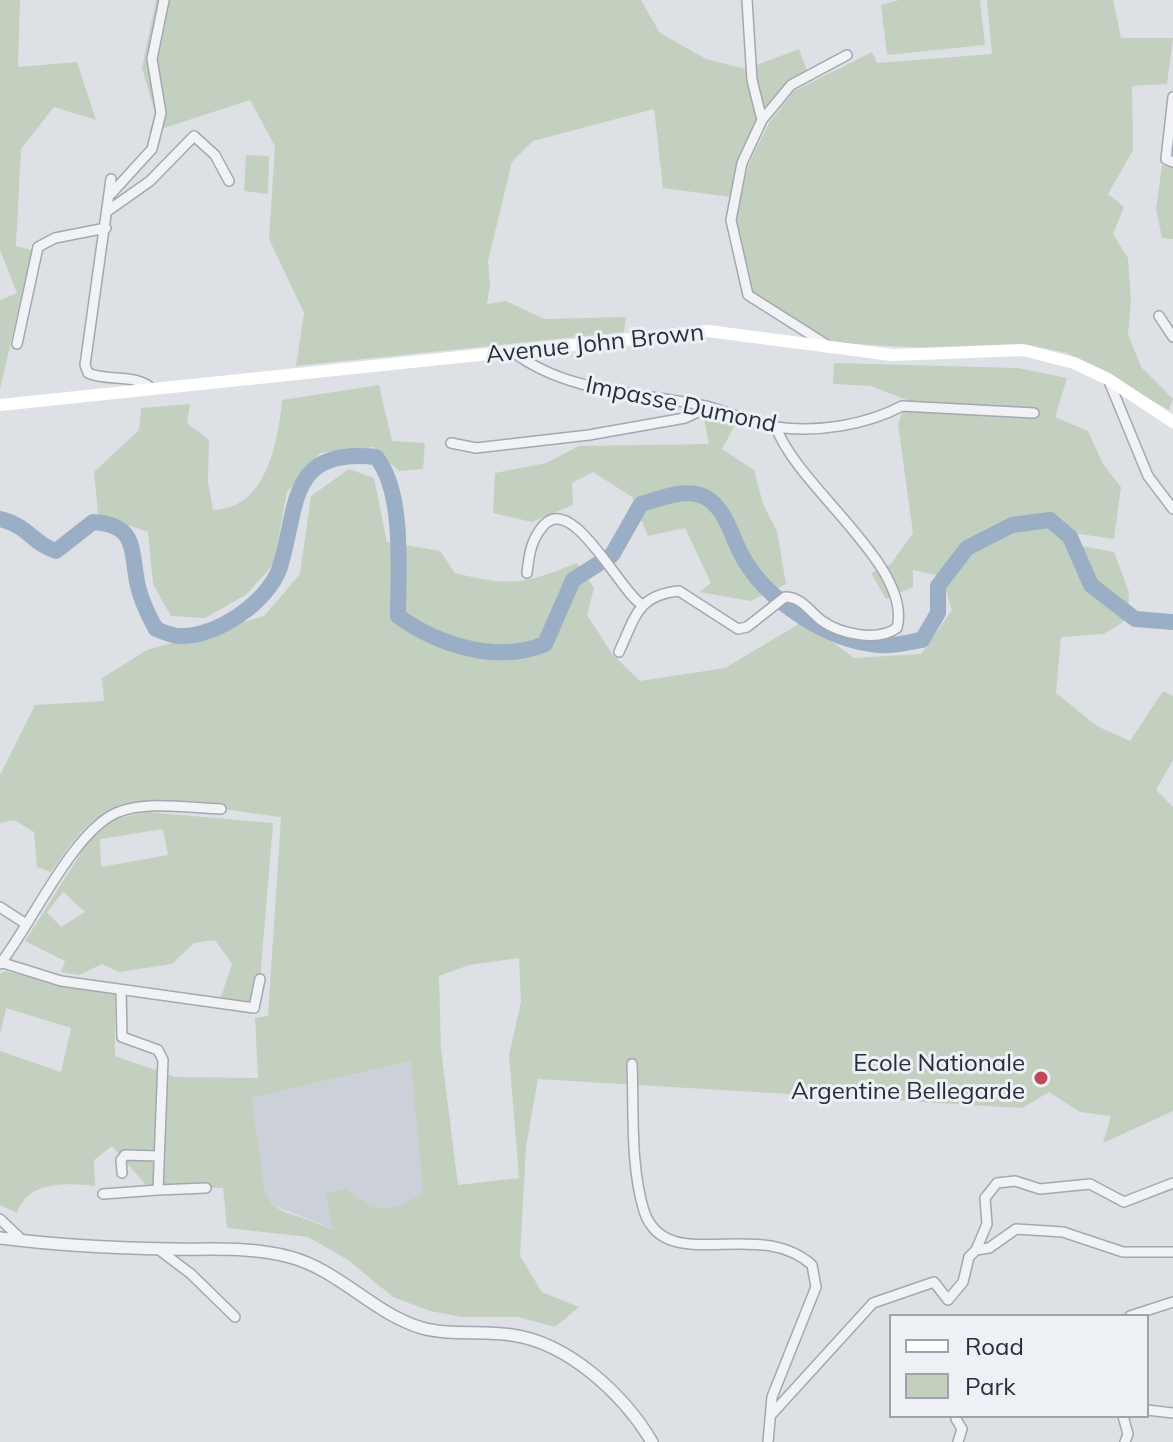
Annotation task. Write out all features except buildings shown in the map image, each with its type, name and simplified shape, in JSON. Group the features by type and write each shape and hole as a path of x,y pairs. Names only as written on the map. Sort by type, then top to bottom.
{"main road":[{"name":"Avenue John Brown","path":"0,405 708,331 892,355 1023,350 1074,363 1108,379 1173,422"}],"street":[{"path":"111,194 152,149 161,113 152,59 164,0"},
{"path":"747,0 752,80 762,120"},
{"path":"831,348 748,295 730,203 742,163 762,120 791,85 847,55"},
{"path":"1173,97 1166,159 1173,162"},
{"path":"109,210 150,181 194,136 215,155 229,181"},
{"path":"111,179 85,365 88,373 135,381 149,385 154,391"},
{"path":"17,344 38,247 55,238 106,228"},
{"path":"1159,316 1173,337"},
{"name":"Impasse Dumond","path":"513,352 534,367 566,381 702,406 776,427 834,427 886,415 902,406 1034,413"},
{"path":"1108,379 1148,476 1173,509"},
{"path":"451,443 476,448 600,433 685,418 702,406"},
{"path":"619,652 641,604 657,595 679,591 738,629 747,627 785,597 801,601 825,623 856,634 889,634 897,628 900,618 888,578 790,458 776,427"},
{"path":"527,573 532,544 541,528 555,517 582,531 641,604"},
{"path":"221,809 148,807 116,813 86,836 1,963 61,981 254,1008 260,979"},
{"path":"0,907 26,924"},
{"path":"121,990 122,1037 158,1050 163,1060 158,1190"},
{"path":"632,1064 639,1188 645,1214 656,1230 667,1242 686,1246 776,1244 812,1265 816,1287 772,1397 768,1442"},
{"path":"122,1173 121,1160 125,1155 158,1156"},
{"path":"771,1415 873,1303 934,1282 948,1300 963,1282 969,1257 976,1250 987,1224 985,1198 997,1183 1015,1181 1040,1189 1090,1184 1124,1202 1173,1183"},
{"path":"103,1194 206,1188"},
{"path":"0,1219 23,1241"},
{"path":"976,1250 989,1248 1016,1229 1063,1232 1123,1252 1173,1252"},
{"path":"0,1238 158,1249 258,1251 291,1257 318,1268 410,1325 446,1332 516,1335 553,1347 574,1359 615,1396 641,1423 652,1442"},
{"path":"158,1249 191,1274 235,1317"},
{"path":"1136,1314 1173,1302"},
{"path":"1149,1410 1173,1413"},
{"path":"1124,1418 1128,1434 1125,1442"},
{"path":"956,1419 962,1429 958,1442"}],"shaded area":[{"path":"412,1061 423,1193 397,1209 371,1208 345,1189 325,1194 334,1229 272,1205 265,1193 252,1098"}],"green space":[{"path":"0,0 20,0 18,67 77,62 96,120 54,107 21,149 16,246 32,250 0,389 0,300 17,293 0,250"},
{"path":"156,0 641,0 660,33 706,59 746,69 799,49 807,71 776,94 755,124 730,197 663,188 654,109 533,141 512,162 488,261 490,285 487,304 506,301 544,319 626,317 624,332 296,366 304,313 269,239 275,146 250,100 149,133 155,113 142,68"},
{"path":"899,0 980,0 985,45 887,55 881,5"},
{"path":"987,0 1113,0 1121,38 1173,38 1167,84 1132,86 1133,150 1108,194 1124,207 1113,234 1128,258 1131,301 1128,334 1141,367 1173,399 1169,410 1067,353 1028,345 942,349 836,343 749,294 736,218 749,163 769,123 794,91 872,52 877,63 992,54"},
{"path":"246,155 269,156 268,194 244,191"},
{"path":"1162,165 1173,167 1173,239 1162,238 1156,209"},
{"path":"834,363 1018,368 1067,378 1055,417 1088,431 1103,464 1121,487 1114,539 1073,533 1054,517 1018,523 976,540 939,576 913,570 913,587 886,599 871,573 890,565 913,533 898,424 907,400 871,386 833,384"},
{"path":"379,385 392,441 425,443 423,469 399,471 373,447 320,453 287,492 273,565 247,594 205,618 171,616 153,584 148,532 98,515 94,472 139,430 141,408 190,404 187,423 209,440 208,482 213,510 231,507 246,498 257,486 272,453 282,400"},
{"path":"709,412 738,420 722,449 754,470 763,504 777,531 786,584 751,601 699,592 711,583 685,528 648,536 632,497 593,472 572,483 573,505 532,522 493,513 495,473 546,463 579,446 709,444 704,419"},
{"path":"349,469 374,478 387,542 440,551 455,573 504,582 517,581 577,563 594,588 587,615 613,655 640,681 725,668 804,621 854,658 921,654 952,610 944,585 977,548 988,541 1014,532 1049,526 1071,544 1114,552 1129,592 1128,619 1104,634 1061,637 1056,693 1097,726 1130,741 1163,691 1173,696 1173,760 1156,790 1173,807 1173,1111 1103,1143 1111,1116 1080,1112 1049,1092 1022,1108 538,1079 526,1147 520,1256 542,1292 579,1307 555,1327 518,1317 463,1317 430,1311 393,1297 348,1260 308,1237 227,1228 223,1188 146,1185 112,1146 94,1160 95,1186 73,1184 39,1189 22,1202 17,1213 0,1205 0,1051 61,1072 71,1028 6,1008 0,1035 0,974 4,971 115,994 115,1056 175,1077 258,1078 255,1018 268,1016 281,817 171,804 128,806 110,811 92,822 76,837 51,872 37,867 34,832 14,820 0,823 0,775 35,705 104,701 102,678 147,650 264,616 300,574 311,496","holes":["519,958 521,1002 509,1055 519,1178 458,1185 441,1049 439,976 469,965","411,1061 423,1193 391,1208 375,1207 345,1189 325,1193 333,1229 272,1205 265,1192 252,1098"]},
{"path":"147,812 273,823 258,1005 220,1000 232,964 215,940 194,943 172,964 119,972 102,964 79,975 61,972 65,961 25,941 88,842 115,819","holes":["163,829 168,855 101,867 100,839","63,892 85,912 61,927 47,912"]}],"waterway":[{"path":"0,519 18,526 56,551 93,522 116,527 128,538 139,589 156,629 177,636 194,635 225,624 265,592 280,567 302,485 312,472 326,462 347,457 376,457 392,490 398,533 398,616 449,643 488,652 527,650 545,644 573,580 612,555 641,504 686,493 703,496 717,506 752,571 782,602 819,627 859,642 889,645 922,640 938,613 938,586 967,548 1012,525 1050,520 1070,537 1091,585 1135,619 1173,622"}],"place":[{"name":"Ecole Nationale Argentine Bellegarde","path":"1041,1078"}]}
